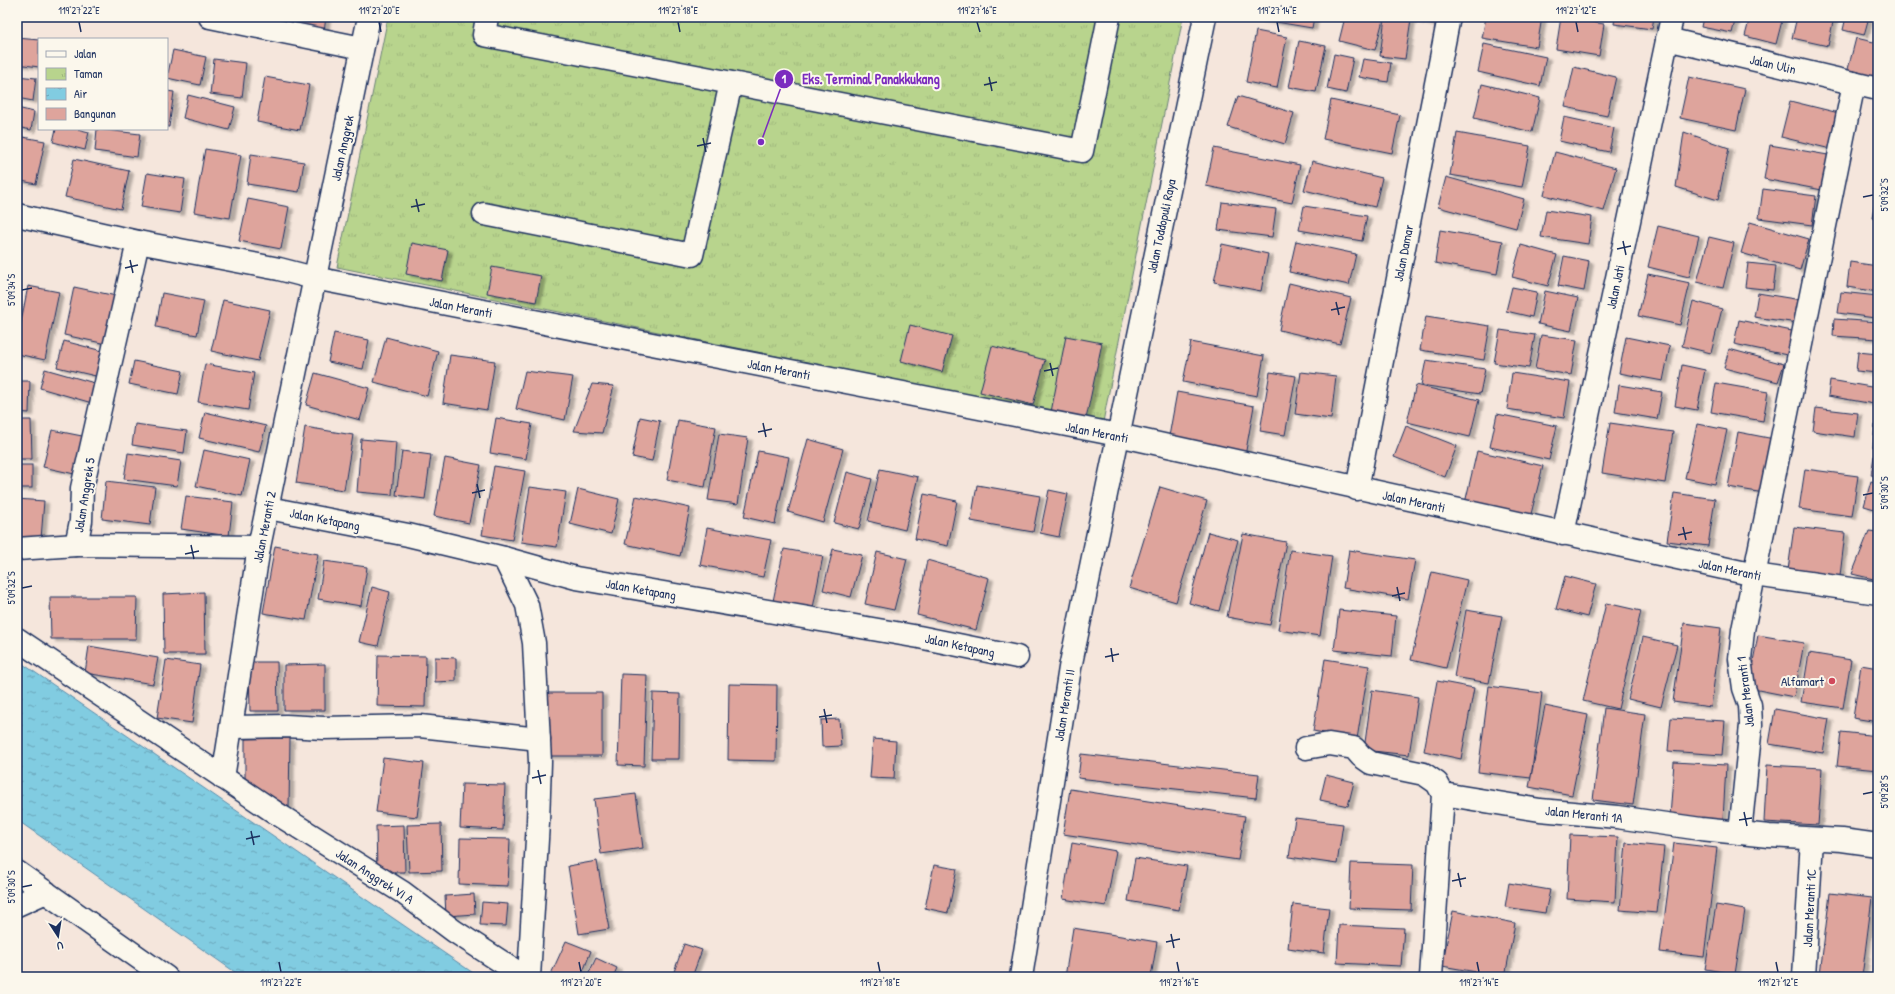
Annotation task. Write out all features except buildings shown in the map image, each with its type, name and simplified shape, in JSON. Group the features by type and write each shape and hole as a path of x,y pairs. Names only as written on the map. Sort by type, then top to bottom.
{"street":[{"path":"210,17 362,48"},
{"name":"Jalan Anggrek","path":"314,278 369,17"},
{"path":"487,17 484,35 1082,151 1109,17"},
{"name":"Jalan Toddopuli Raya","path":"1118,435 1205,17"},
{"name":"Jalan Damar","path":"1357,489 1449,17"},
{"name":"Jalan Jati","path":"1563,534 1672,17"},
{"name":"Jalan Ulin","path":"1667,39 1878,89"},
{"path":"484,214 692,256 731,83"},
{"name":"Jalan Meranti 1","path":"1740,833 1751,725 1750,705 1744,688 1740,659 1743,630 1854,83"},
{"name":"Jalan Meranti","path":"17,215 138,242 279,269 314,278 1118,435 1357,489 1755,575 1878,593"},
{"name":"Jalan Anggrek 5","path":"138,242 82,488 82,521 76,545 260,547"},
{"name":"Jalan Meranti 2","path":"223,778 260,547 314,278"},
{"name":"Jalan Meranti II","path":"1021,977 1070,668 1118,435"},
{"name":"Jalan Ketapang","path":"268,508 408,535 504,558 576,578 919,637 1017,657"},
{"path":"17,549 76,545"},
{"path":"504,558 527,604 534,643 539,739 538,822 529,977"},
{"name":"Jalan Anggrek VI A","path":"17,639 276,813 402,892 454,930 525,977"},
{"path":"232,727 286,726 324,728 420,726 539,739"},
{"path":"1306,748 1329,744 1354,748 1361,756 1371,763 1424,774 1438,783 1443,794 1431,977"},
{"name":"Jalan Meranti 1A","path":"1443,794 1540,810 1617,817 1740,833 1842,840 1878,845"},
{"name":"Jalan Meranti 1C","path":"1804,977 1809,919 1812,839"},
{"path":"17,872 166,977"},
{"path":"17,905 46,892"}],"green space":[{"path":"388,17 1183,17 1103,422 337,267"}],"water":[{"path":"17,660 479,977 242,977 17,820"}],"place":[{"name":"Eks. Terminal Panakkukang","path":"761,142"},
{"name":"Alfamart","path":"1832,681"}]}
